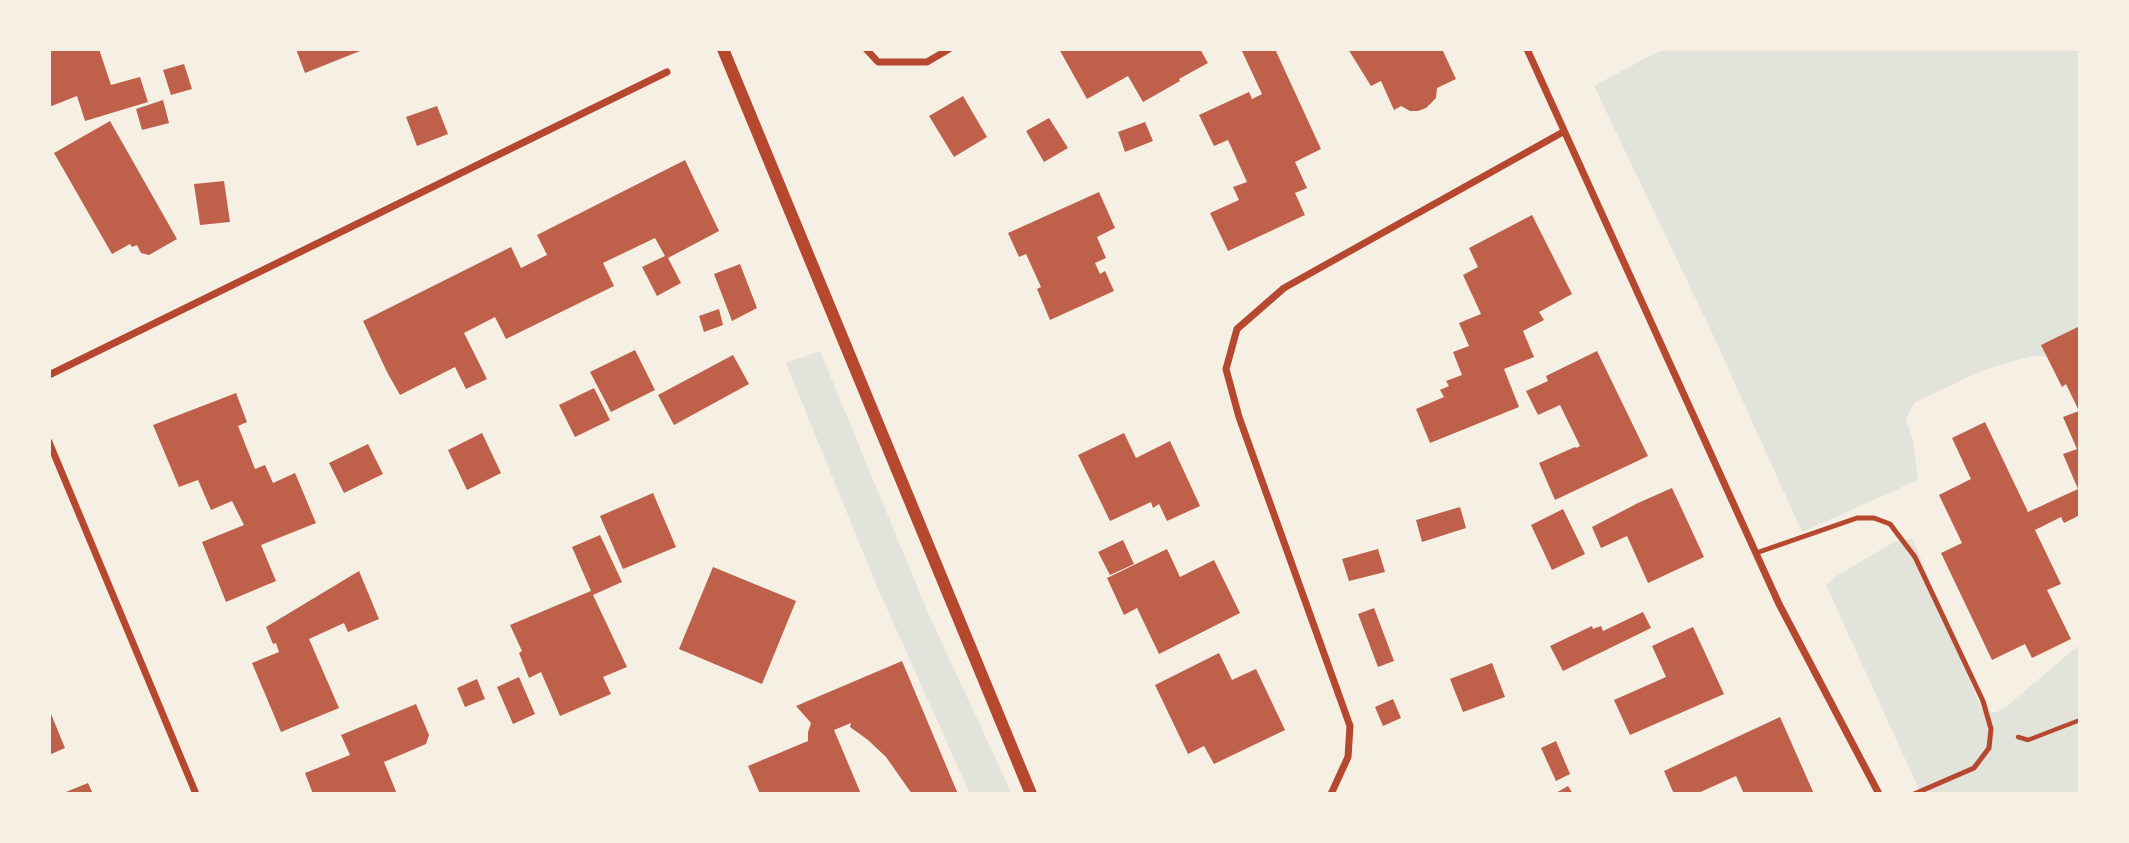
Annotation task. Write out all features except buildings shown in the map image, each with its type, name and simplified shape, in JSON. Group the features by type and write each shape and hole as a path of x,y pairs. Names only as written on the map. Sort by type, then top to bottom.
{"street":[{"path":"723,49 1031,794"},
{"path":"866,49 877,62 927,62 949,49"},
{"path":"1527,49 1779,604 1879,794"},
{"path":"49,375 667,72"},
{"path":"1331,794 1348,757 1350,726 1239,416 1226,369 1237,329 1284,288 1563,132"},
{"path":"49,442 196,794"}],"lane":[{"path":"1756,552 1857,518 1874,518 1890,524 1915,557 1983,701 1991,729 1989,748 1974,768 1914,794"}],"path":[{"path":"1991,729 2028,740 2080,720"}],"shaded area":[{"path":"1663,49 2080,49 2080,408 2053,357 2032,356 1983,370 1914,403 1906,420 1913,440 1918,480 1802,532 1713,335 1594,86"},
{"path":"820,351 929,615 1012,794 970,794 875,582 786,363"},
{"path":"1913,539 1981,708 1995,713 2007,706 2080,644 2080,794 1921,794 1826,585 1896,541"}]}
